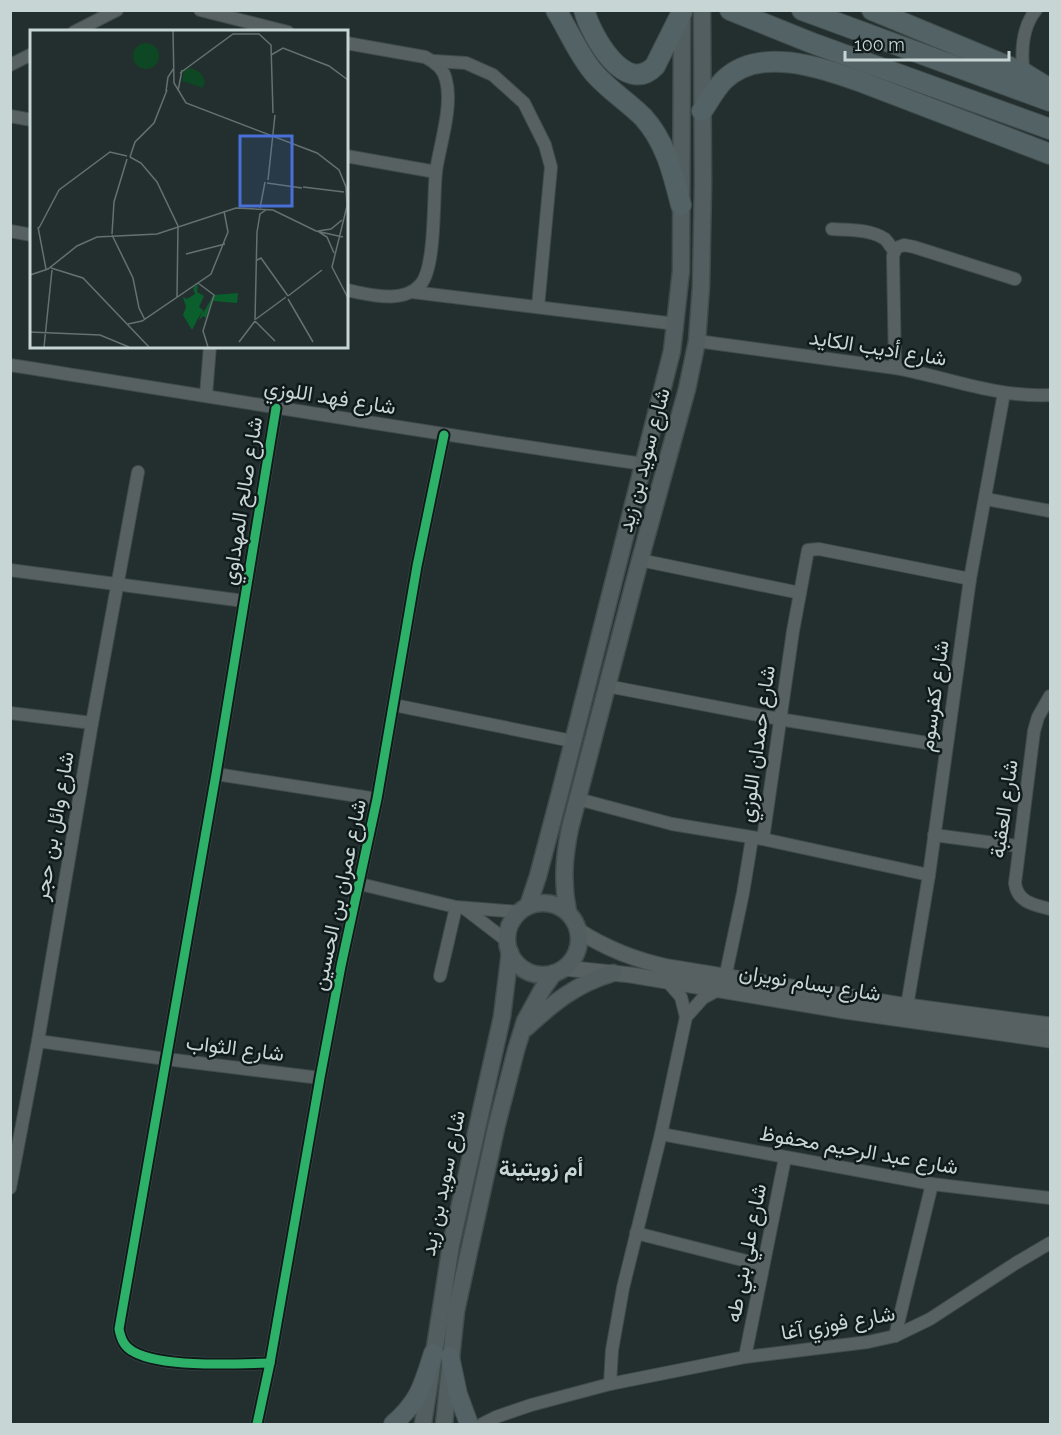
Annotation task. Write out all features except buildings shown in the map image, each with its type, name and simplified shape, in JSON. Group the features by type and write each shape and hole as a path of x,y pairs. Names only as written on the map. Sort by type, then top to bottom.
{"highway":[{"path":"556,10 593,72 653,129 671,167 681,206"},
{"path":"584,10 591,31 605,52 628,73 640,75 646,74 656,66 689,11"},
{"path":"730,10 812,44 1050,129"},
{"path":"802,10 1025,83 1050,89"},
{"path":"872,10 1025,83 1050,101"},
{"path":"702,111 722,81 734,72 763,63 795,63 859,81 1050,154"}],"main road":[{"name":"شارع سويد بن زيد","path":"523,909 538,876 664,386 676,324 681,271 681,206 689,11"},
{"name":"شارع سويد بن زيد","path":"568,912 563,880 564,863 578,799 687,389 697,341 701,286 702,111 689,11"},
{"path":"538,903 549,903 568,912 579,931 577,952 572,961 559,970 543,974 533,973 515,961 509,946 508,930 512,921 523,909 538,903"},
{"name":"شارع سويد بن زيد","path":"444,1425 441,1354 451,1245 502,1017 509,946"},
{"name":"شارع سويد بن زيد","path":"423,1425 521,1033 531,1008 559,970"},
{"path":"521,1033 568,992 593,979 613,973"},
{"path":"393,1425 406,1414 416,1400 441,1354"},
{"path":"441,1354 469,1425"}],"street":[{"path":"78,30 117,10"},
{"path":"200,10 269,30"},
{"path":"1025,83 1025,33 1036,10"},
{"path":"348,43 425,57 434,61 466,63 493,75 524,102 545,145 551,167 538,307"},
{"path":"10,65 30,55"},
{"path":"412,292 422,283 429,265 436,172 447,89 446,78 434,61"},
{"path":"10,116 30,120"},
{"path":"348,156 436,172"},
{"path":"832,230 873,234 885,239 894,251 895,368"},
{"path":"10,231 30,235"},
{"path":"894,251 899,246 914,247 1015,279"},
{"path":"348,290 380,296 399,296 412,292 676,324"},
{"name":"شارع أديب الكايد","path":"697,341 926,373 1004,393 1031,396 1050,395"},
{"path":"206,395 210,348"},
{"name":"شارع فهد اللوزي","path":"10,365 643,465"},
{"name":"شارع كفرسوم","path":"907,1006 928,876 970,579 1004,393"},
{"name":"شارع صالح المهداوي","path":"244,600 276,408"},
{"name":"شارع عمران بن الحسين","path":"257,1425 270,1364 341,966 377,799 417,566 444,435"},
{"name":"شارع وائل بن حجر","path":"10,1188 138,472"},
{"path":"986,499 1050,511"},
{"name":"شارع حمدان اللوزي","path":"928,876 757,838 808,550 814,548 970,579"},
{"path":"640,560 800,593"},
{"path":"10,570 244,600 216,774 120,1317 120,1338 133,1352 155,1359 196,1363 270,1364"},
{"path":"607,686 779,719 946,746"},
{"name":"شارع العقبة","path":"1050,696 1038,717 1034,731 1015,870 1016,891 1028,903 1050,909"},
{"path":"394,705 572,741"},
{"path":"10,713 92,723"},
{"path":"216,774 377,799"},
{"path":"578,799 672,824 757,838 722,984 703,998 686,1017"},
{"path":"934,835 1018,846"},
{"path":"360,884 460,908 523,909"},
{"path":"460,908 509,946"},
{"path":"440,976 460,908"},
{"name":"شارع بسام نويران","path":"579,931 612,950 630,957 722,984 845,1011 1050,1040"},
{"name":"شارع بسام نويران","path":"559,970 722,984 1050,1025"},
{"path":"610,1384 612,1350 619,1307 661,1134 686,1017 681,997 667,981"},
{"name":"شارع الثواب","path":"38,1041 320,1078"},
{"name":"شارع عبد الرحيم محفوظ","path":"661,1134 932,1184 1050,1198"},
{"name":"شارع علي بني طه","path":"745,1357 785,1158"},
{"path":"895,1336 932,1184"},
{"path":"636,1233 762,1265"},
{"name":"شارع فوزي آغا","path":"482,1425 496,1417 610,1384 745,1357 868,1342 895,1336 930,1319 1050,1243"}],"cycle path":[{"path":"270,1363 200,1364 163,1361 147,1357 128,1348 119,1329 216,774 276,408"},
{"path":"257,1424 341,966 377,799 417,566 444,435"}],"district":[{"name":"أم زويتينة","path":"541,1168"}]}
